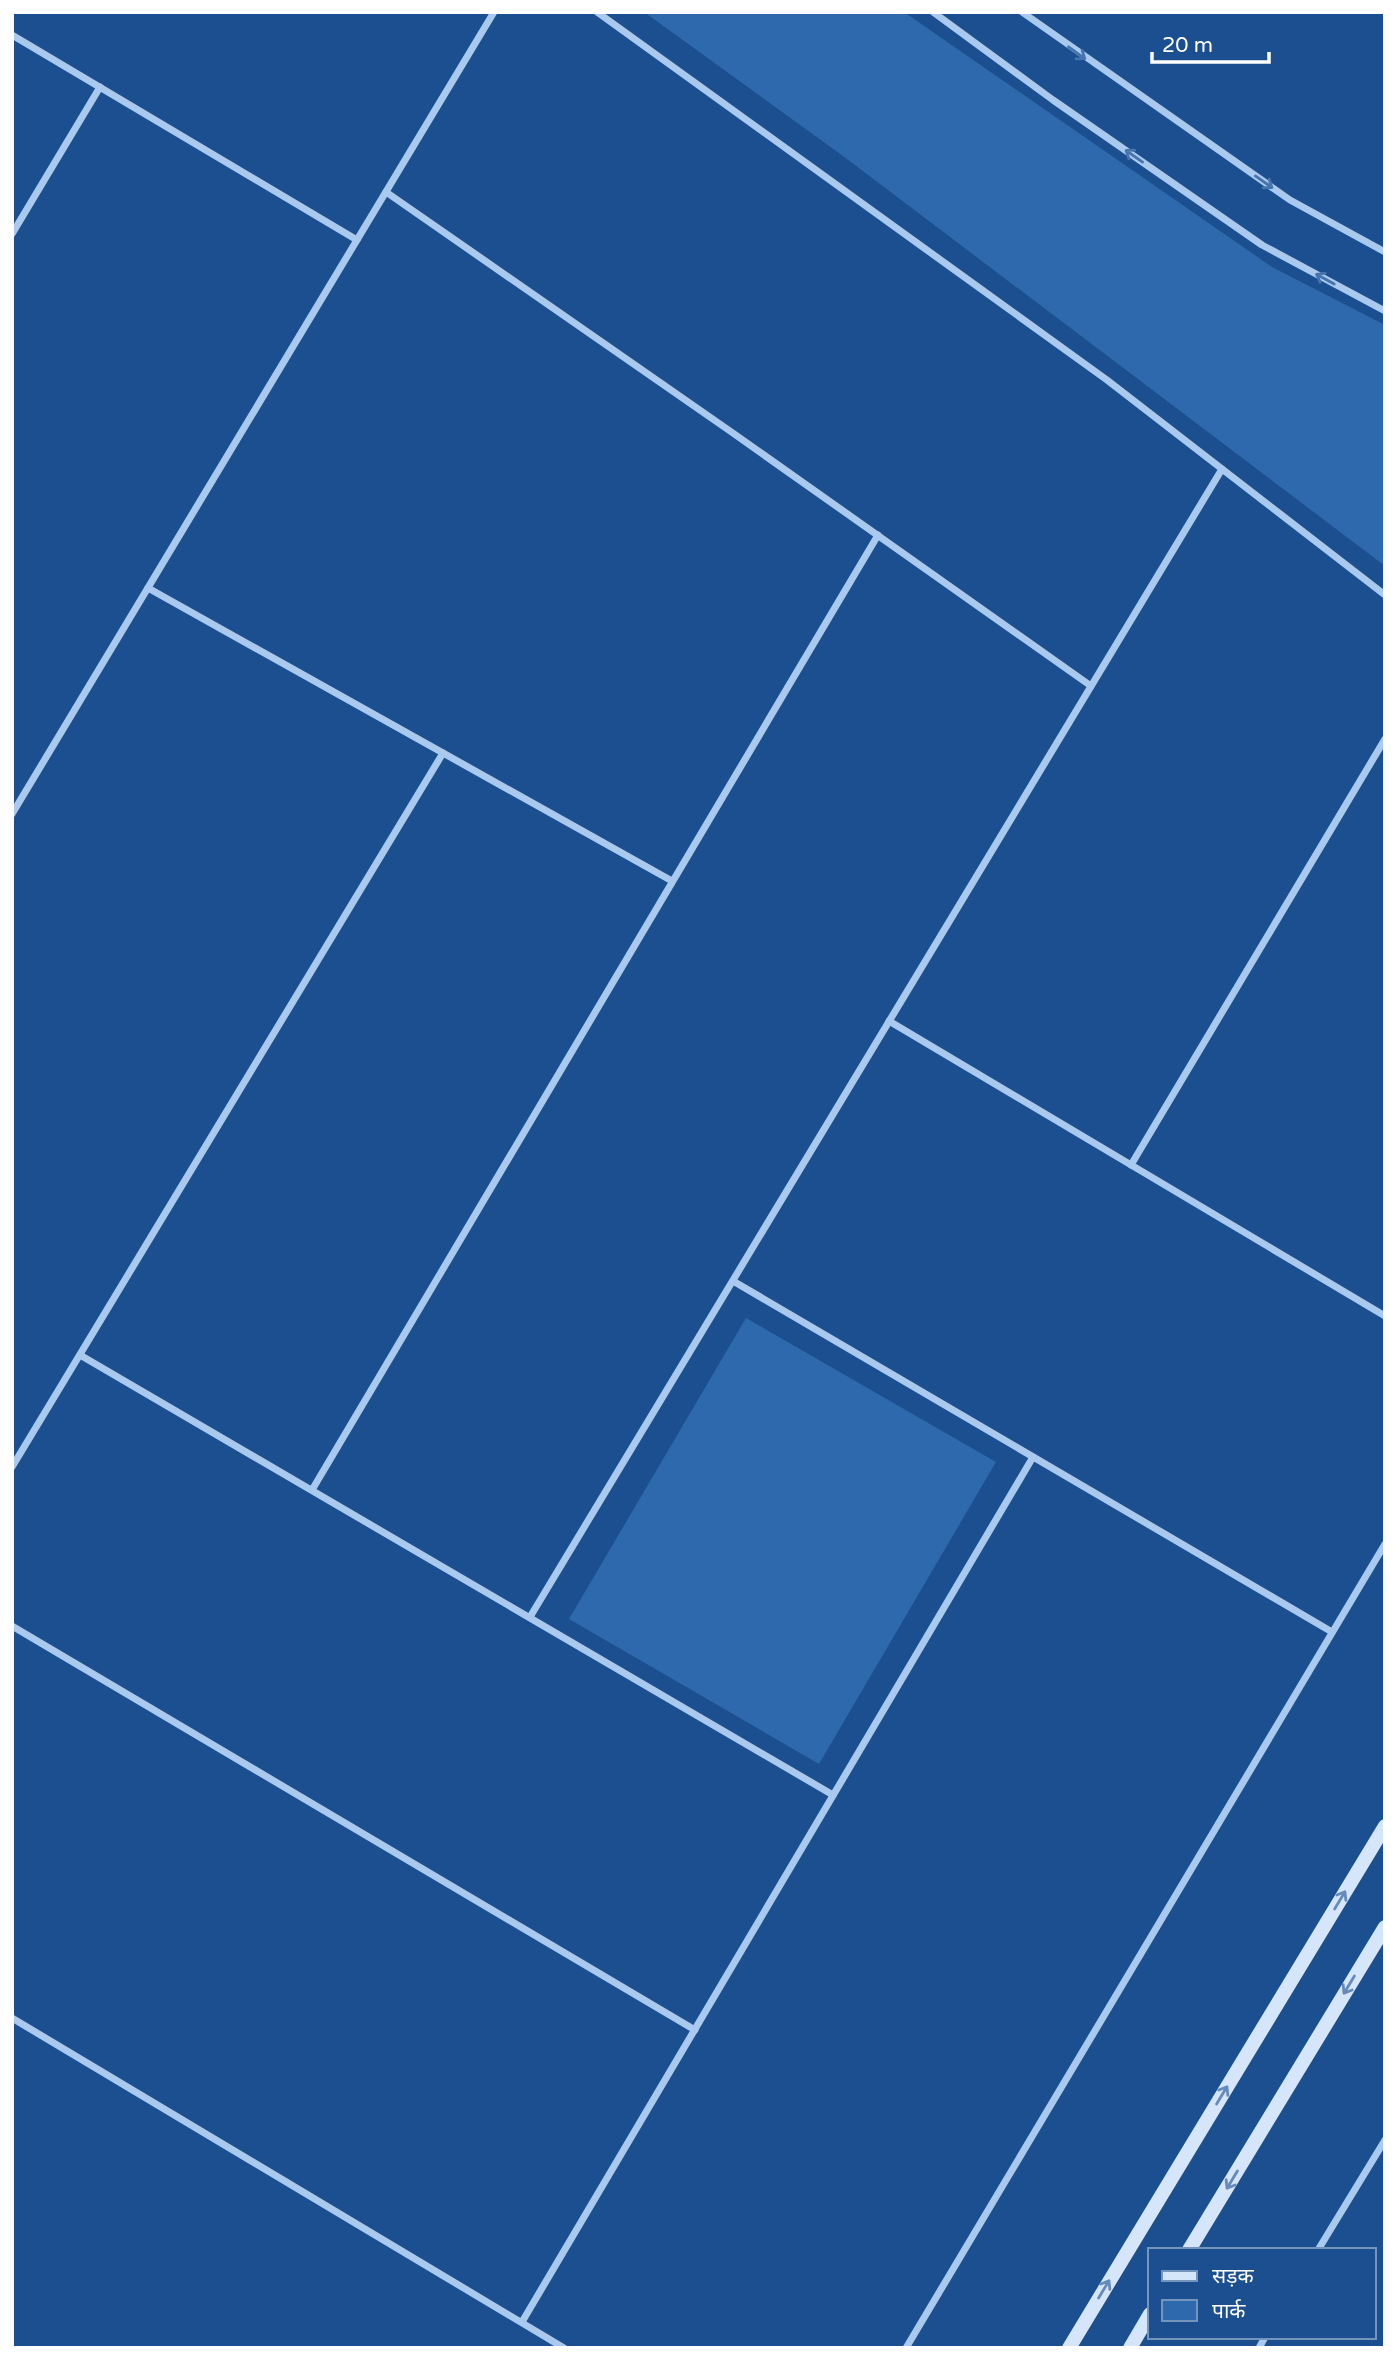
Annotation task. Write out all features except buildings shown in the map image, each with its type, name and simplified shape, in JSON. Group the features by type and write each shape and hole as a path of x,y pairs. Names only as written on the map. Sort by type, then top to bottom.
{"main road":[{"path":"1069,2348 1385,1826"},
{"path":"1190,2248 1385,1927"},
{"path":"1130,2348 1148,2317"}],"street":[{"path":"12,814 494,12"},
{"path":"597,12 1095,372 1385,595"},
{"path":"933,12 1053,100 1262,244 1385,311"},
{"path":"1022,12 1290,200 1385,252"},
{"path":"12,35 357,240"},
{"path":"12,234 100,87"},
{"path":"386,192 1091,686"},
{"path":"530,1617 1222,470"},
{"path":"312,1490 878,535"},
{"path":"148,588 672,881"},
{"path":"1131,1165 1385,739"},
{"path":"12,1467 443,753"},
{"path":"889,1021 1385,1316"},
{"path":"733,1281 1332,1632"},
{"path":"80,1355 833,1795"},
{"path":"522,2322 1033,1457"},
{"path":"906,2348 1385,1544"},
{"path":"12,1626 695,2030"},
{"path":"12,2018 564,2348"},
{"path":"1319,2248 1385,2140"}],"green space":[{"path":"644,12 904,12 1272,267 1385,325 1385,566 843,156"},
{"path":"746,1318 996,1462 819,1764 569,1619"}]}
